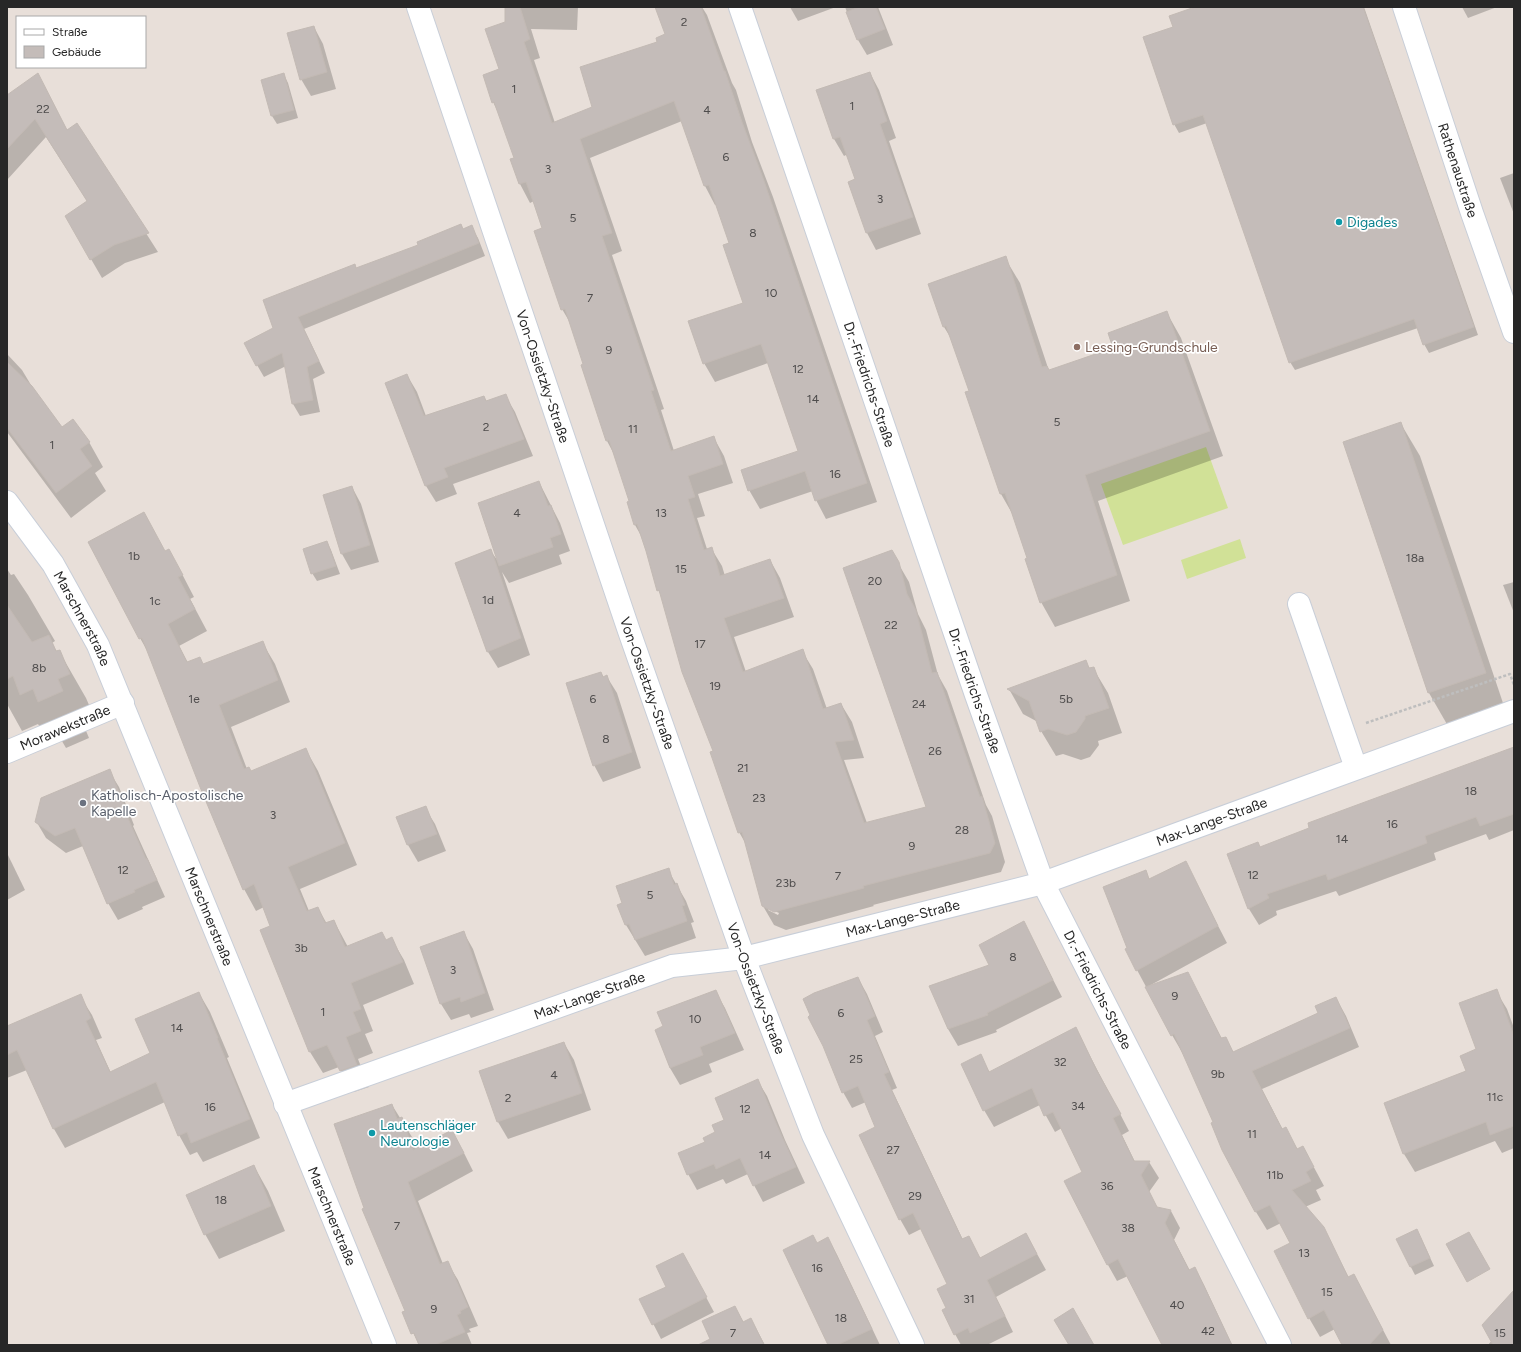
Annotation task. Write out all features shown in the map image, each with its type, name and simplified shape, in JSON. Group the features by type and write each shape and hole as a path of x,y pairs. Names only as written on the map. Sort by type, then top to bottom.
{"street":[{"name":"Von-Ossietzky-Straße","path":"418,7 626,623 744,958 813,1136 913,1345"},
{"name":"Dr.-Friedrichs-Straße","path":"740,7 1042,883 1280,1345"},
{"name":"Rathenaustraße","path":"1404,7 1472,213 1514,332"},
{"name":"Marschnerstraße","path":"7,502 53,564 98,645 385,1345"},
{"path":"1299,604 1356,768"},
{"name":"Morawekstraße","path":"7,752 122,703"},
{"name":"Max-Lange-Straße","path":"285,1104 672,966 744,958 1042,883 1514,711"}],"path":[{"path":"1343,731 1510,674 1514,685"}],"green space":[{"path":"1206,447 1228,508 1123,545 1101,484"},
{"path":"1240,539 1246,558 1187,579 1181,560"}],"building":[{"path":"505,7 520,7 530,39 524,42 552,123 592,107 580,67 657,42 656,38 665,34 655,7 701,7 763,178 867,483 815,501 805,471 748,491 741,470 798,451 761,344 703,364 688,321 743,303 723,245 729,243 709,185 704,186 674,101 580,139 612,233 602,236 654,390 651,391 671,451 714,436 723,464 688,476 695,497 688,499 704,550 712,547 720,576 770,559 784,598 724,618 743,672 803,649 823,709 841,703 854,740 835,742 864,823 926,807 843,568 892,550 899,562 907,594 916,610 932,673 937,672 980,797 982,796 995,843 990,853 863,886 864,888 774,912 762,906 742,832 738,833 710,752 713,751 682,672 659,590 657,591 637,524 634,525 627,502 629,501 609,440 606,441 581,365 583,364 565,309 561,310 534,231 542,228 534,204 526,182 519,184 510,159 514,158 494,102 492,103 483,75 499,69 485,29 505,22"},
{"path":"859,7 876,7 885,29 857,40 846,12"},
{"name":"Digades","path":"1195,7 1363,7 1474,327 1423,345 1414,319 1289,363 1203,115 1173,125 1143,37 1173,27 1169,16"},
{"path":"314,26 327,72 300,80 287,33"},
{"path":"870,72 887,121 880,124 913,217 866,233 848,182 855,179 840,137 833,139 816,90"},
{"path":"38,73 67,130 77,123 149,233 114,245 90,260 65,216 87,201 35,119 7,149 7,95"},
{"path":"284,73 294,110 271,116 261,80"},
{"path":"461,224 463,229 472,225 479,243 298,317 319,361 307,367 313,400 292,404 282,353 256,366 244,343 273,328 263,300 355,264 356,268 418,245 417,242"},
{"path":"1006,256 1042,367 1047,366 1049,370 1113,348 1108,333 1167,311 1210,431 1085,475 1117,575 1040,603 1025,559 1027,558 1005,493 1000,494 965,392 969,391 946,326 943,327 928,284"},
{"path":"7,362 32,386 62,427 73,419 90,442 80,449 92,466 56,493 7,428"},
{"path":"407,374 424,416 484,396 486,401 506,394 524,439 444,468 448,477 425,486 385,383"},
{"path":"1401,422 1486,673 1428,693 1343,442"},
{"path":"539,481 548,506 551,505 561,534 550,538 553,547 499,566 478,503"},
{"path":"352,486 370,545 341,554 323,495"},
{"path":"144,512 165,551 169,549 183,575 178,577 195,609 168,624 187,662 200,657 203,664 263,641 278,680 219,705 244,769 249,767 251,771 306,748 345,843 288,867 307,911 318,907 325,923 334,920 345,947 382,932 386,940 392,937 403,962 351,983 361,1009 353,1012 361,1031 346,1037 357,1065 340,1071 327,1045 309,1052 260,930 270,926 254,884 243,890 200,787 142,638 139,639 88,542"},
{"path":"327,541 336,566 311,574 303,549"},
{"path":"491,549 521,638 487,652 455,563"},
{"path":"7,605 32,642 49,635 56,651 60,650 70,674 58,679 63,691 38,702 33,689 20,695 13,676 7,679"},
{"path":"1086,660 1089,668 1094,667 1109,708 1085,716 1085,719 1076,732 1067,735 1048,729 1040,732 1029,701 1007,689"},
{"path":"601,672 603,677 607,675 632,752 593,766 566,683"},
{"path":"1514,747 1514,814 1480,826 1476,817 1425,836 1427,843 1328,880 1326,874 1267,894 1269,898 1248,909 1227,854 1258,842 1260,847 1309,828 1308,823"},
{"path":"110,769 125,808 124,809 157,880 134,890 135,892 107,904 75,828 55,836 35,822 41,798"},
{"path":"426,806 437,834 407,845 396,817"},
{"path":"1186,861 1218,926 1136,971 1125,949 1127,948 1103,887 1146,870 1149,879"},
{"path":"669,868 674,885 677,883 685,905 682,906 687,921 635,940 629,924 625,925 617,905 622,903 616,886"},
{"path":"1024,921 1053,980 987,1013 988,1015 948,1029 929,986 989,965 979,945"},
{"path":"464,931 485,993 461,1002 460,997 440,1004 420,947"},
{"path":"1188,972 1221,1038 1226,1037 1233,1052 1318,1013 1315,1006 1336,997 1350,1028 1252,1071 1282,1129 1286,1127 1297,1149 1303,1146 1314,1167 1306,1172 1311,1181 1292,1190 1324,1227 1348,1277 1354,1274 1383,1330 1369,1345 1342,1345 1324,1310 1308,1319 1274,1251 1290,1243 1270,1205 1255,1212 1222,1150 1211,1123 1213,1122 1174,1034 1171,1036 1145,987"},
{"path":"858,977 875,1016 867,1020 889,1072 884,1074 962,1239 969,1236 980,1258 1026,1233 1037,1254 987,1280 1005,1316 970,1333 968,1328 954,1335 942,1310 946,1308 937,1289 947,1284 913,1213 899,1220 859,1135 875,1127 858,1086 842,1093 823,1046 808,1017 810,1015 803,999 814,993"},
{"path":"1497,989 1514,1036 1514,1126 1490,1135 1486,1122 1403,1154 1384,1103 1466,1071 1460,1056 1476,1049 1459,1003"},
{"path":"716,990 735,1033 700,1047 703,1055 670,1068 655,1030 663,1026 657,1012"},
{"path":"199,992 250,1119 191,1143 187,1132 178,1136 156,1082 53,1129 17,1050 7,1055 7,1026 81,994 91,1018 86,1021 110,1072 150,1053 135,1019"},
{"path":"1076,1027 1096,1069 1121,1114 1113,1118 1134,1161 1150,1161 1141,1175 1157,1207 1171,1210 1165,1223 1189,1270 1195,1267 1232,1345 1162,1345 1118,1259 1107,1265 1064,1181 1082,1172 1053,1112 1044,1116 1032,1088 983,1111 961,1064 981,1054 989,1072"},
{"path":"564,1042 582,1093 497,1122 479,1071"},
{"path":"758,1079 796,1167 753,1186 740,1158 716,1169 714,1164 687,1175 678,1153 705,1142 703,1138 715,1132 712,1125 724,1120 715,1098"},
{"path":"392,1104 397,1119 402,1117 413,1150 452,1130 464,1153 408,1182 440,1264 448,1261 468,1307 460,1311 461,1313 457,1315 465,1332 435,1345 419,1345 414,1333 411,1334 402,1312 405,1311 362,1209 364,1208 334,1124"},
{"path":"254,1165 271,1206 204,1235 186,1195"},
{"path":"1417,1229 1430,1258 1410,1267 1396,1239"},
{"path":"1469,1232 1490,1269 1467,1282 1446,1244"},
{"path":"813,1235 817,1243 828,1237 872,1329 837,1345 828,1345 783,1250"},
{"path":"683,1253 707,1297 652,1325 639,1299 666,1287 656,1266"},
{"path":"1514,1290 1514,1345 1493,1345 1482,1325"},
{"path":"735,1306 743,1322 751,1318 764,1345 698,1345 710,1339 702,1321"},
{"path":"1073,1308 1094,1345 1069,1345 1054,1320"}],"place":[{"name":"Digades","path":"1339,222"},
{"name":"Lessing-Grundschule","path":"1077,347"},
{"name":"Katholisch-Apostolische Kapelle","path":"83,803"},
{"name":"Lautenschläger Neurologie","path":"372,1133"}]}
